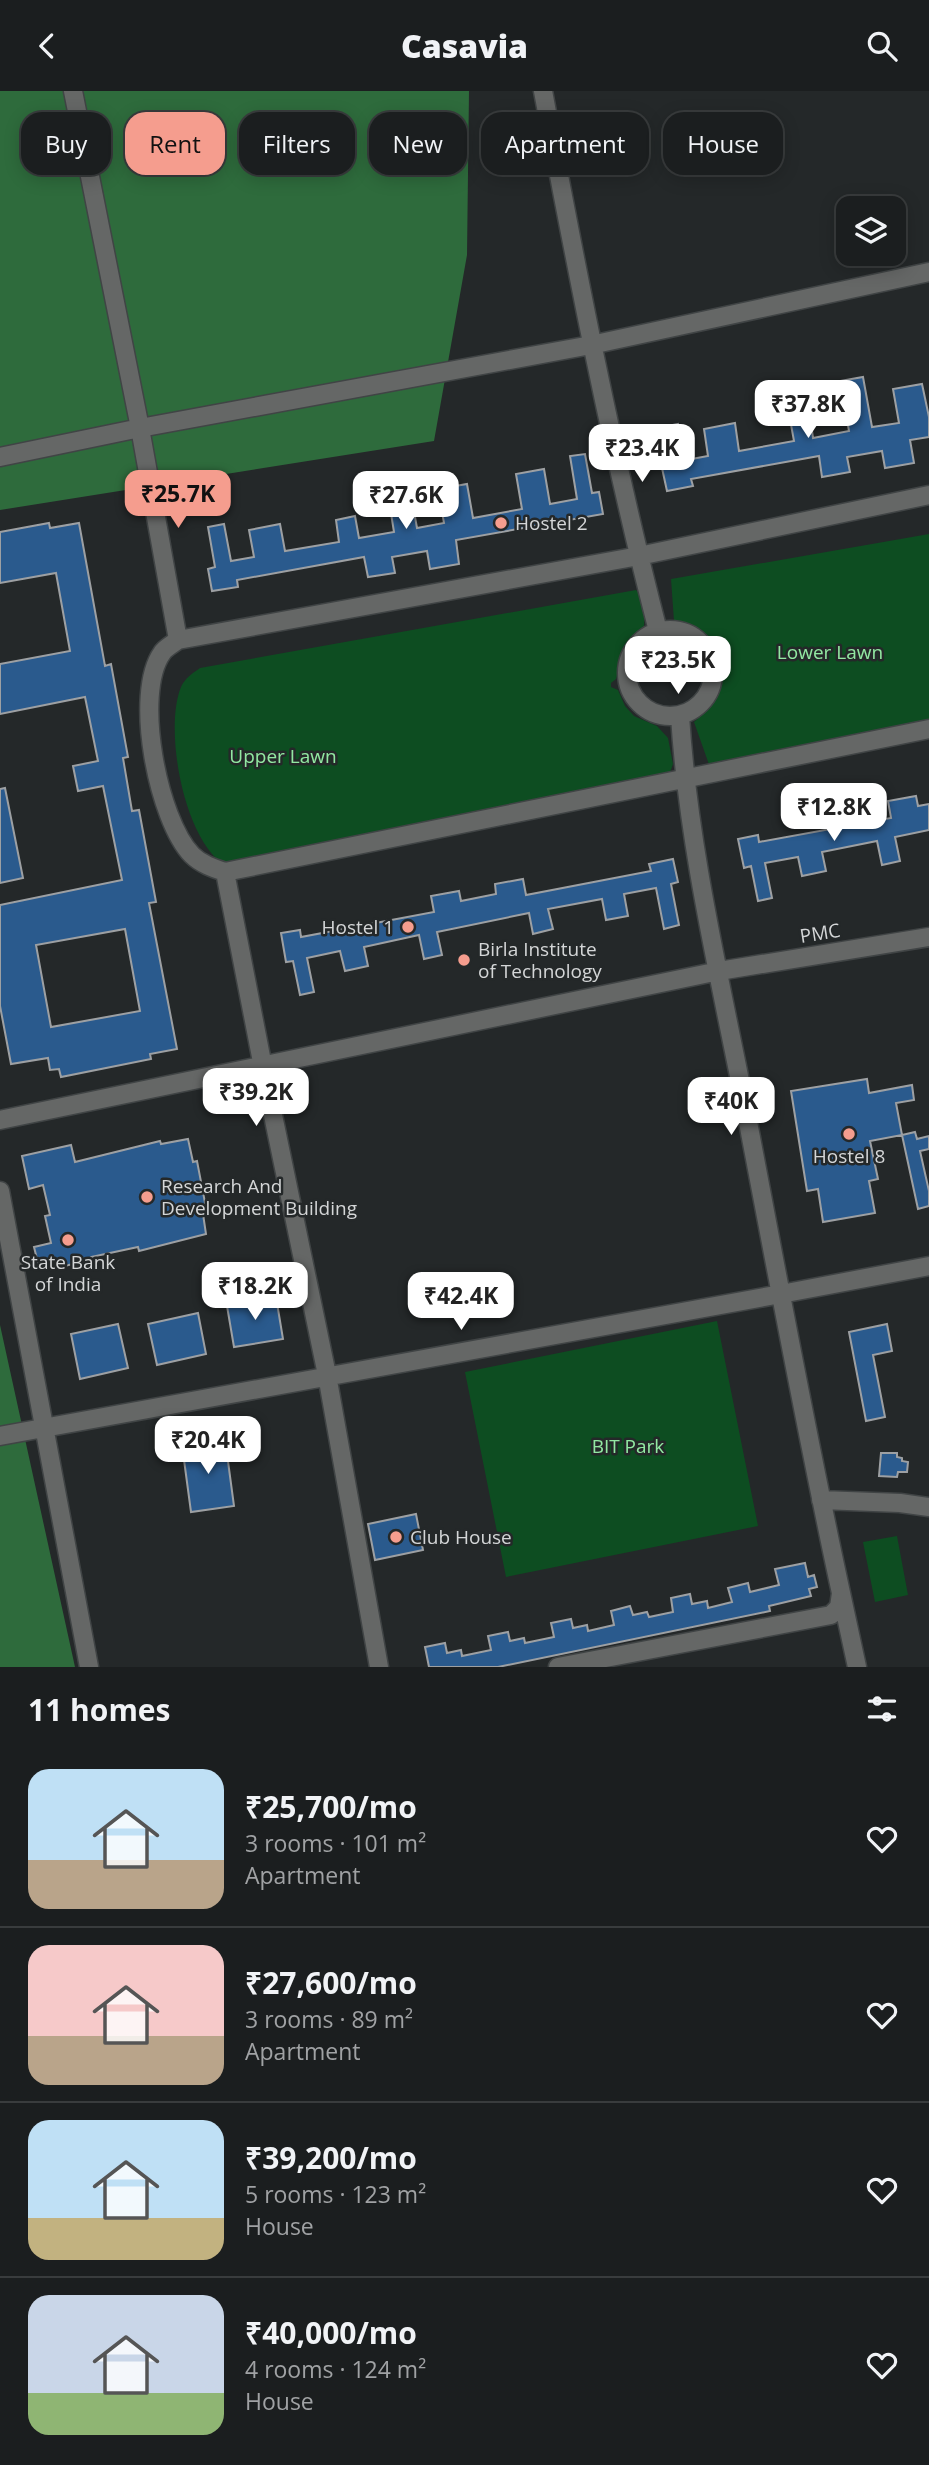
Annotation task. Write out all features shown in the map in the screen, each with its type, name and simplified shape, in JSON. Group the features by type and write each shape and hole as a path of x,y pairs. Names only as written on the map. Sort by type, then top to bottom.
{"street":[{"path":"74,91 140,428 178,640"},
{"path":"543,91 591,345 658,631"},
{"path":"0,457 140,428 591,345 929,272"},
{"path":"929,495 639,556 178,640 162,653 150,679 151,746 165,808 177,833 192,854 208,867 225,872 684,781 929,729"},
{"path":"678,630 694,637 706,648 713,664 713,681 707,697 695,709 680,716 663,716 647,710 635,698 628,683 628,666 634,650 658,631 678,630"},
{"path":"680,716 684,781 719,971 821,1500 857,1667"},
{"path":"225,872 327,1375 379,1667"},
{"name":"PMC","path":"0,1120 719,971 929,937"},
{"path":"0,1191 89,1667"},
{"path":"0,1436 929,1266"},
{"path":"821,1500 900,1503 929,1507"},
{"path":"558,1667 831,1615 839,1607 841,1593"}],"green space":[{"path":"0,91 469,91 467,255 434,441 0,510"},
{"name":"Lower Lawn","path":"929,534 929,734 712,773 694,722 712,703 719,690 719,659 715,648 707,639 697,631 674,621 671,579"},
{"name":"Upper Lawn","path":"636,590 643,601 644,626 625,649 611,687 618,690 625,706 634,716 657,726 668,738 673,764 668,778 231,869 215,857 201,838 182,787 175,731 176,707 181,687 187,678 200,668"},
{"name":"BIT Park","path":"717,1321 758,1526 506,1577 465,1372"},
{"path":"0,1325 75,1667 0,1667"},
{"path":"897,1536 908,1595 875,1602 863,1542"}],"building":[{"path":"863,377 872,427 899,423 893,389 922,384 929,417 929,437 910,440 914,463 885,468 882,451 847,457 850,472 822,477 819,456 691,479 693,486 667,491 662,468 670,467 662,427 678,424 686,460 708,456 704,429 735,423 739,451 794,441 790,419 810,416 813,438 849,431 840,381"},
{"name":"Hostel 2","path":"585,454 592,493 599,492 603,514 456,540 459,564 430,569 427,551 392,557 395,573 368,577 364,557 237,580 238,587 212,591 208,569 215,567 208,527 224,524 231,561 254,557 249,530 280,524 285,551 339,542 336,520 355,516 359,538 394,532 386,482 408,478 417,528 444,523 438,489 467,484 473,518 522,509 516,474 544,469 550,504 577,499 570,456"},
{"path":"49,523 50,528 79,523 105,666 111,664 128,757 123,758 132,811 139,810 156,902 149,903 177,1049 150,1054 151,1059 61,1077 59,1069 50,1070 48,1058 11,1064 0,1006 0,905 122,880 103,786 78,791 73,766 98,761 85,697 0,714 0,664 70,651 56,573 0,583 0,532","holes":["125,929 140,1011 51,1027 36,945"]},
{"path":"5,788 23,878 0,883 0,789"},
{"path":"916,796 918,806 929,804 929,830 895,837 900,861 882,865 877,841 822,852 826,871 802,876 798,857 765,863 772,898 758,901 751,866 744,868 738,839 758,835 759,842 891,818 888,801"},
{"name":"Hostel 1","path":"673,859 678,882 671,884 679,925 664,929 656,888 624,894 628,916 606,920 602,899 548,909 553,929 533,934 529,913 437,932 442,955 424,959 419,935 364,947 368,966 345,971 340,951 307,958 314,992 300,995 293,961 286,962 281,933 300,930 301,937 434,912 431,896 459,891 461,901 496,894 495,884 523,879 526,895 651,871 649,864"},
{"name":"Hostel 8","path":"867,1079 869,1093 912,1085 914,1100 896,1103 902,1135 870,1141 878,1179 869,1181 875,1213 823,1222 818,1189 807,1191 791,1091"},
{"name":"Hostel 8","path":"915,1132 917,1139 929,1136 929,1149 920,1151 929,1191 929,1206 918,1209 902,1135"},
{"name":"Research And Development Building","path":"188,1139 193,1162 197,1161 207,1213 203,1214 206,1234 139,1251 138,1247 91,1257 91,1260 51,1269 49,1260 38,1263 34,1247 51,1243 45,1216 50,1215 43,1185 29,1189 22,1156 71,1145 75,1162 160,1141 161,1144"},
{"path":"276,1297 283,1339 234,1347 227,1306"},
{"path":"198,1313 206,1354 157,1365 148,1324"},
{"path":"118,1324 128,1368 80,1379 71,1334"},
{"path":"887,1324 892,1351 873,1355 885,1417 866,1421 849,1332"},
{"path":"225,1439 234,1506 191,1512 182,1445"},
{"path":"881,1453 897,1453 897,1457 908,1462 907,1472 898,1472 897,1477 879,1476"},
{"name":"Club House","path":"416,1514 423,1550 375,1560 368,1524"},
{"path":"805,1563 808,1577 814,1575 817,1587 809,1589 811,1596 769,1606 770,1611 498,1667 429,1667 425,1647 445,1643 447,1653 461,1650 462,1656 491,1650 488,1636 508,1632 510,1641 524,1638 525,1643 554,1637 551,1623 571,1619 573,1628 587,1625 588,1631 614,1625 611,1611 630,1606 633,1615 647,1612 649,1617 673,1612 671,1598 690,1594 692,1604 707,1601 708,1608 732,1602 728,1588 748,1583 750,1592 779,1585 775,1569"}],"place":[{"name":"Hostel 2","path":"501,523"},
{"name":"Hostel 1","path":"408,927"},
{"name":"Birla Institute of Technology","path":"464,960"},
{"name":"Hostel 8","path":"849,1134"},
{"name":"Research And Development Building","path":"147,1197"},
{"name":"State Bank of India","path":"68,1240"},
{"name":"Club House","path":"396,1537"}]}
